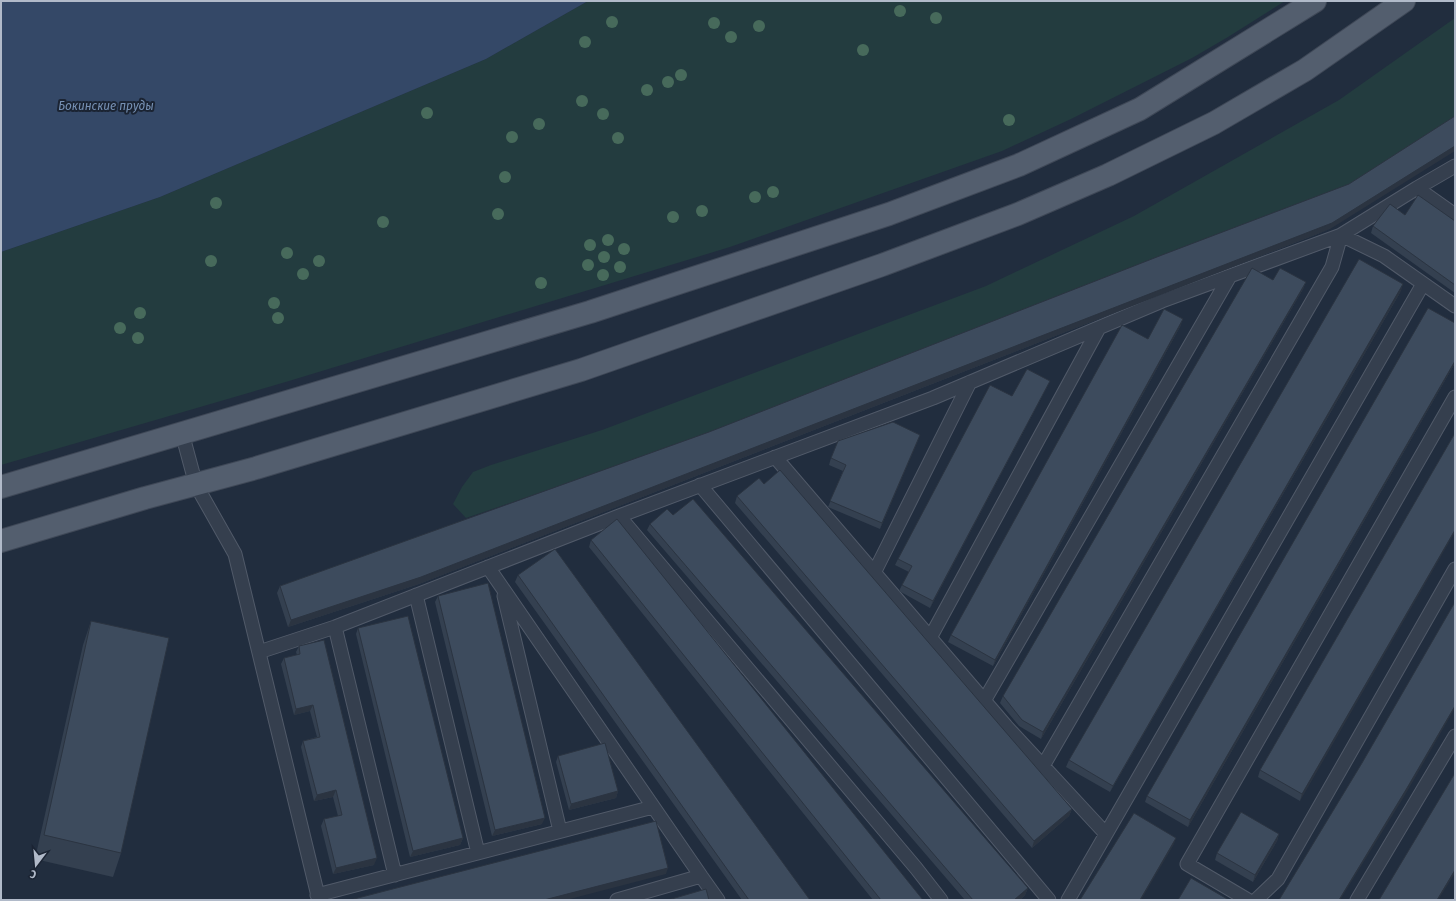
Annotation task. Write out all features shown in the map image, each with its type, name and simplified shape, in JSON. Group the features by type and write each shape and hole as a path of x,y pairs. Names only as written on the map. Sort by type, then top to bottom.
{"main road":[{"path":"1,487 590,312 889,214 1005,170 1140,109 1315,1"},
{"path":"1,541 146,498 256,468 581,370 882,265 1018,214 1108,175 1214,123 1305,70 1404,1"}],"lane":[{"path":"259,652 335,627 619,516 933,398 1162,301 1341,235 1455,166"},
{"path":"1417,188 1455,215"},
{"path":"1341,235 1384,256 1455,306"},
{"path":"1043,766 1332,267 1341,235"},
{"path":"984,701 1230,276"},
{"path":"1068,900 1423,284"},
{"path":"930,638 1098,328"},
{"path":"874,572 970,382"},
{"path":"1248,900 1187,864 1455,397"},
{"path":"182,433 196,484 235,554 318,897 395,875 653,807"},
{"path":"775,457 984,701 1106,834"},
{"path":"700,486 1049,900"},
{"path":"619,516 911,862 941,900"},
{"path":"488,567 718,900"},
{"path":"1256,900 1278,879 1455,569"},
{"path":"502,588 560,831"},
{"path":"416,595 478,853"},
{"path":"335,627 395,875"},
{"path":"1357,900 1455,736"},
{"path":"617,900 702,876"}],"green space":[{"path":"588,1 1285,1 1192,58 1071,119 1002,151 730,247 289,381 1,465 1,252 160,197 486,59"},
{"path":"1455,18 1455,118 1345,188 705,437 466,518 453,504 462,487 473,472 602,430 986,286 1134,216 1339,100"}],"water":[{"name":"Бокинские пруды","path":"1,1 588,1 486,59 160,197 1,252"}],"building":[{"path":"1455,116 1455,146 1332,223 421,577 291,620 280,586 709,432 1162,255 1349,184"},
{"path":"1418,195 1455,221 1455,285 1373,226 1390,204 1405,215"},
{"path":"1359,259 1403,284 1113,786 1069,760"},
{"path":"1252,268 1273,280 1280,268 1306,282 1043,732 1022,720 1003,696"},
{"path":"1428,308 1455,323 1455,361 1190,820 1147,796"},
{"path":"1164,309 1183,319 995,660 951,635 1122,325 1148,339"},
{"path":"1027,369 1050,381 933,601 902,585 912,566 898,559 990,385 1012,396"},
{"path":"893,422 920,435 882,523 830,501 846,465 831,458 838,441"},
{"path":"1455,433 1455,530 1302,794 1260,770"},
{"path":"780,470 1072,809 1034,841 737,496 759,478 764,484"},
{"path":"693,499 1028,888 1014,900 973,900 650,524 667,509 673,515"},
{"path":"617,519 923,900 881,900 591,540"},
{"path":"555,549 810,900 749,900 518,575"},
{"path":"488,583 545,818 495,830 438,596"},
{"path":"1455,602 1455,706 1407,788 1339,900 1279,900 1362,763"},
{"path":"408,616 463,838 413,851 358,628"},
{"path":"91,621 169,638 121,853 44,835"},
{"path":"324,640 377,858 336,868 324,819 342,815 336,790 317,795 303,741 320,737 313,705 296,709 284,658 300,654 299,646"},
{"path":"605,743 618,791 571,804 558,756"},
{"path":"1455,773 1455,870 1437,900 1379,900"},
{"path":"1241,812 1279,834 1255,875 1217,853"},
{"path":"1134,813 1176,838 1140,900 1080,900"},
{"path":"656,821 668,868 544,900 350,900"},
{"path":"1191,878 1229,900 1178,900"},
{"path":"706,889 709,900 668,900"}]}
